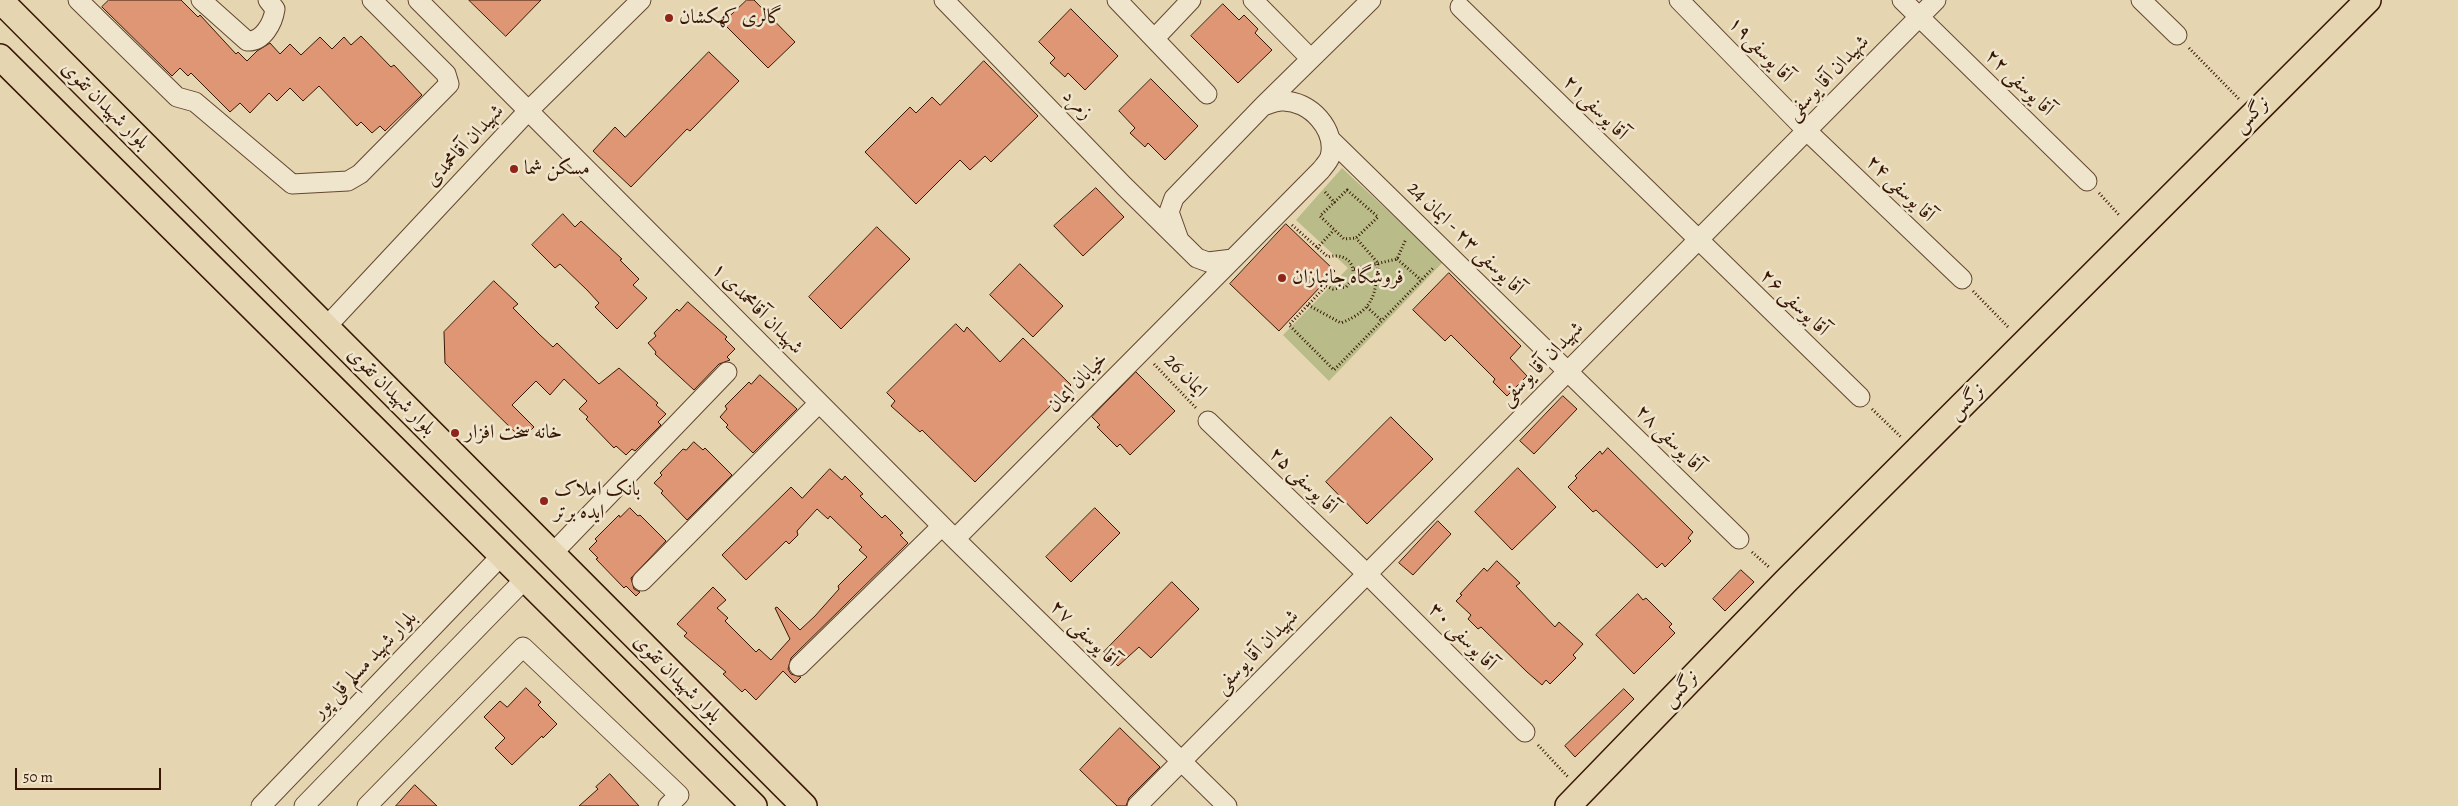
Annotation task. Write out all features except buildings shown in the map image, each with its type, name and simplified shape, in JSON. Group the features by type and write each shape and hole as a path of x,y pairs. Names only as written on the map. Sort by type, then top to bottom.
{"main road":[{"name":"بلوار شهیدان تقوی","path":"0,0 804,806"},
{"name":"نرگس","path":"1575,799 1786,581 2136,234 2368,0"},
{"name":"بلوار شهیدان تقوی","path":"0,58 754,806"},
{"path":"299,354 326,327"}],"street":[{"path":"78,0 177,97 196,102 292,184 348,181 360,174 449,84 446,74 372,0"},
{"path":"201,0 247,41 251,41 259,38 274,20 275,9 268,0"},
{"name":"شهیدان آقامحمدی ۱","path":"418,0 948,533"},
{"name":"شهیدان آقامحمدی","path":"326,327 528,112 641,0"},
{"name":"زمرد","path":"944,0 1196,258 1208,271 1208,284"},
{"path":"1117,0 1207,94"},
{"path":"1155,38 1190,0"},
{"path":"1253,0 1311,59"},
{"path":"1179,240 1169,212 1174,198 1263,106 1371,0"},
{"name":"آقا یوسفی۱۹","path":"1679,0 1808,132"},
{"name":"آقا یوسفی ۲۲","path":"1902,0 2087,180"},
{"name":"شهیدان آقا یوسفی","path":"1137,806 1697,240 1808,132 1936,0"},
{"path":"2140,0 2177,35"},
{"name":"آقا یوسفی۲۱","path":"1460,7 1697,240"},
{"name":"آقا یوسفی ۲۳ - ایمان 24","path":"1263,106 1283,101 1299,104 1314,113 1326,127 1331,140 1568,371"},
{"name":"آقا یوسفی ۲۴","path":"1808,132 1962,279"},
{"name":"خیابان ایمان","path":"799,666 948,533 1141,352 1279,213 1330,158 1331,140"},
{"path":"1124,186 1154,200 1166,201 1174,198"},
{"name":"آقا یوسفی ۲۶","path":"1697,240 1860,397"},
{"path":"1196,258 1208,262 1233,259"},
{"name":"آقا یوسفی ۲۸","path":"1568,371 1738,539"},
{"path":"552,554 727,372"},
{"path":"642,581 819,403"},
{"name":"آقا یوسفی ۲۵","path":"1208,421 1367,574"},
{"name":"آقا یوسفی ۲۷","path":"948,533 1227,806"},
{"name":"بلوار شهید مسلم قلی پور","path":"261,806 502,556"},
{"name":"آقا یوسفی ۳۰","path":"1367,574 1525,732"},
{"path":"304,806 525,579"},
{"path":"367,806 523,647 678,795 668,806"}],"path":[{"path":"2177,35 2254,113"},
{"path":"2087,180 2136,234"},
{"path":"1347,190 1378,217 1356,238 1344,239 1320,216 1347,190"},
{"path":"1279,213 1328,257 1344,256 1350,261 1354,269 1354,276 1346,287 1340,290 1326,286 1289,326 1334,370 1448,254"},
{"path":"1398,259 1403,242 1420,226"},
{"path":"1317,248 1334,230"},
{"path":"1308,305 1341,323 1356,317 1371,303 1377,289 1378,263 1356,238"},
{"path":"1354,269 1398,259"},
{"path":"1398,259 1421,280"},
{"path":"1962,279 2024,345"},
{"path":"1366,307 1382,320"},
{"name":"ایمان 26","path":"1141,352 1208,421"},
{"path":"1860,397 1916,452"},
{"path":"1738,539 1786,581"},
{"path":"1525,732 1575,799"}],"green space":[{"path":"1342,168 1443,262 1329,381 1283,335 1348,268 1296,220"}],"place":[{"name":"گالری کهکشان","path":"669,18"},
{"name":"مسکن شما","path":"514,169"},
{"name":"فروشگاه جانبازان","path":"1282,278"},
{"name":"خانه سخت افزار","path":"455,433"},
{"name":"بانک املاک ایده برتر","path":"544,501"}]}
